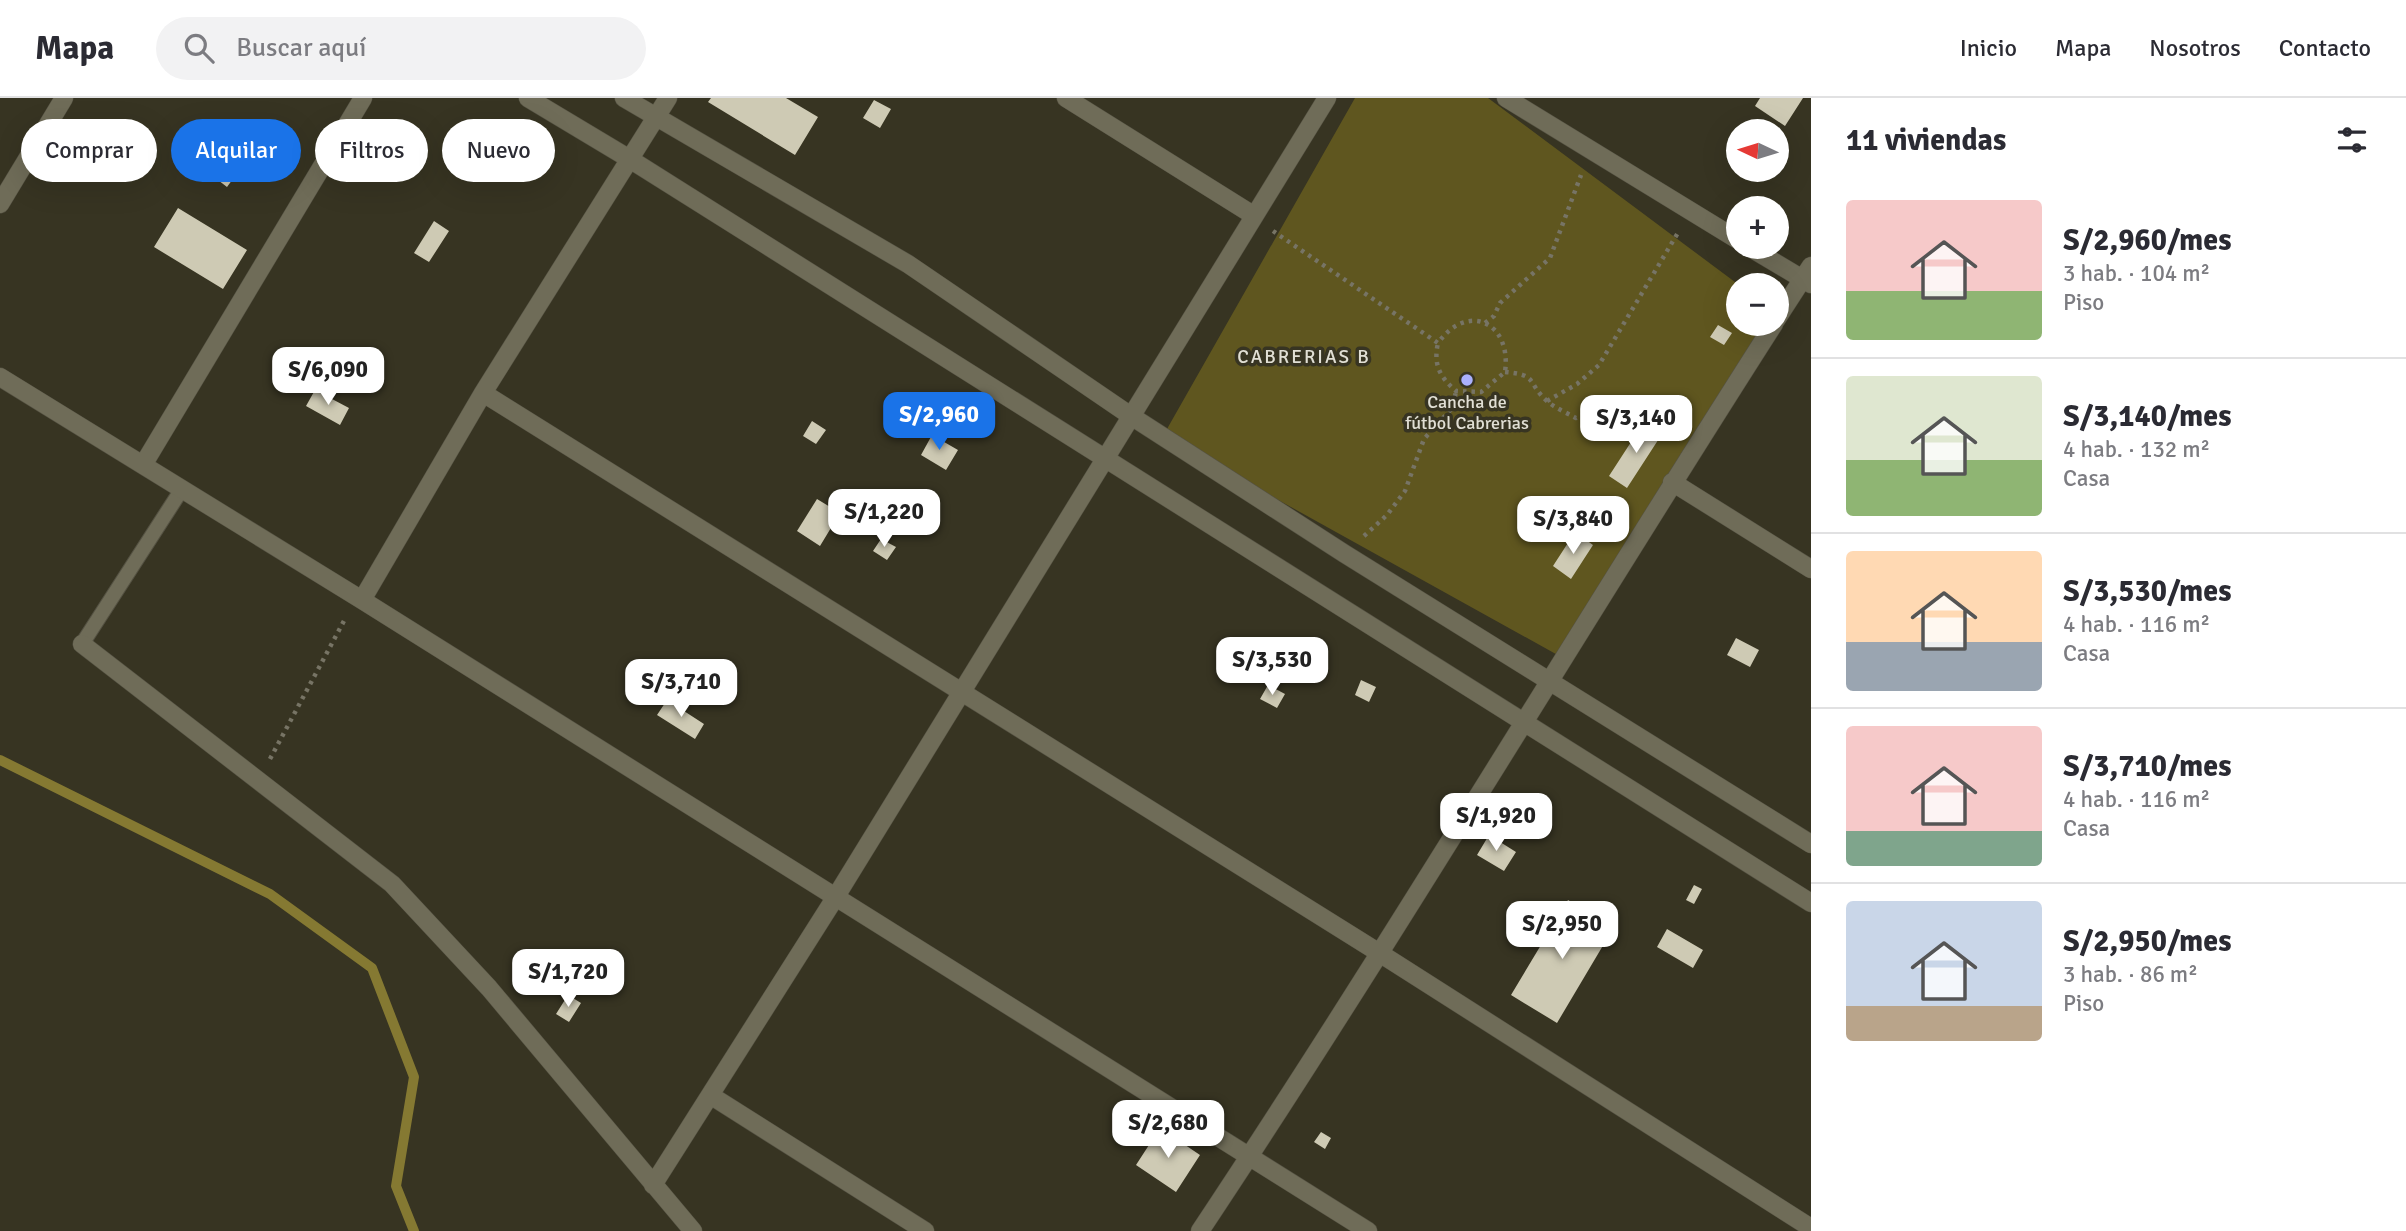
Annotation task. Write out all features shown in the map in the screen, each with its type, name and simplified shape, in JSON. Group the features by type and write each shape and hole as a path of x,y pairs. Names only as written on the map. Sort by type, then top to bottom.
{"street":[{"path":"0,204 64,98"},
{"path":"143,465 363,98"},
{"path":"528,98 628,158 1811,903"},
{"path":"624,98 908,264 1131,416 1345,554 1811,844"},
{"path":"362,600 483,393 668,98"},
{"path":"1066,98 1254,215"},
{"path":"653,1185 835,898 1327,98"},
{"path":"1506,98 1726,233"},
{"path":"1773,259 1808,276 1789,302"},
{"path":"1200,1231 1381,954 1672,482 1766,336"},
{"path":"0,377 362,600 1368,1231"},
{"path":"483,393 1381,954 1811,1228"},
{"path":"1672,482 1811,569"},
{"path":"82,644 392,884 489,988 693,1231"},
{"path":"710,1095 925,1231"}],"lane":[{"path":"82,644 182,489"}],"path":[{"path":"1485,323 1494,316 1500,303 1550,258 1581,176 1596,154"},
{"path":"1547,401 1577,384 1599,365 1691,211"},
{"path":"1254,215 1291,246 1438,344"},
{"path":"1505,372 1507,356 1503,340 1496,330 1485,323 1466,321 1459,324 1451,328 1438,344 1438,371 1456,391 1481,392 1505,372 1523,373 1531,378 1547,401 1576,418 1616,401 1639,411 1669,433 1672,482"},
{"path":"1345,554 1387,515 1405,491 1424,439 1453,407 1456,391"},
{"path":"258,781 340,624 362,600"}],"shaded area":[{"name":"Cancha de fútbol Cabrerias","path":"1355,98 1488,98 1726,275 1726,336 1766,336 1563,658 1163,436"}],"building":[{"path":"711,98 786,98 818,117 795,155 708,102"},
{"path":"1760,98 1803,98 1789,120 1774,119 1755,106"},
{"path":"874,100 891,109 880,128 863,118"},
{"path":"178,208 247,250 223,289 154,247"},
{"path":"434,221 449,231 429,262 414,253"},
{"path":"1718,325 1726,330 1726,336 1730,336 1724,345 1710,337"},
{"path":"315,390 349,408 340,425 306,406"},
{"path":"812,421 826,430 816,444 803,436"},
{"path":"1644,422 1662,434 1627,488 1609,476"},
{"path":"932,435 958,450 946,470 921,455"},
{"path":"817,499 840,513 820,546 797,531"},
{"path":"1575,532 1593,545 1571,579 1553,566"},
{"path":"881,539 896,547 887,560 873,551"},
{"path":"1736,638 1759,650 1750,667 1727,655"},
{"path":"1361,680 1376,687 1369,702 1355,695"},
{"path":"1268,685 1285,694 1277,708 1260,699"},
{"path":"667,700 704,724 695,739 657,715"},
{"path":"1489,835 1516,852 1504,871 1477,855"},
{"path":"1694,885 1702,889 1694,904 1686,900"},
{"path":"1568,900 1614,927 1557,1023 1511,995"},
{"path":"1667,929 1703,950 1693,968 1657,947"},
{"path":"568,995 581,1003 569,1022 556,1014"},
{"path":"1160,1128 1200,1155 1176,1192 1136,1165"},
{"path":"1321,1132 1331,1138 1325,1149 1314,1142"}],"waterway":[{"path":"0,760 270,894 372,968 414,1077 396,1186 414,1231"}],"place":[{"name":"Cancha de fútbol Cabrerias","path":"1467,380"}],"district":[{"name":"CABRERIAS B","path":"1304,357"}]}
